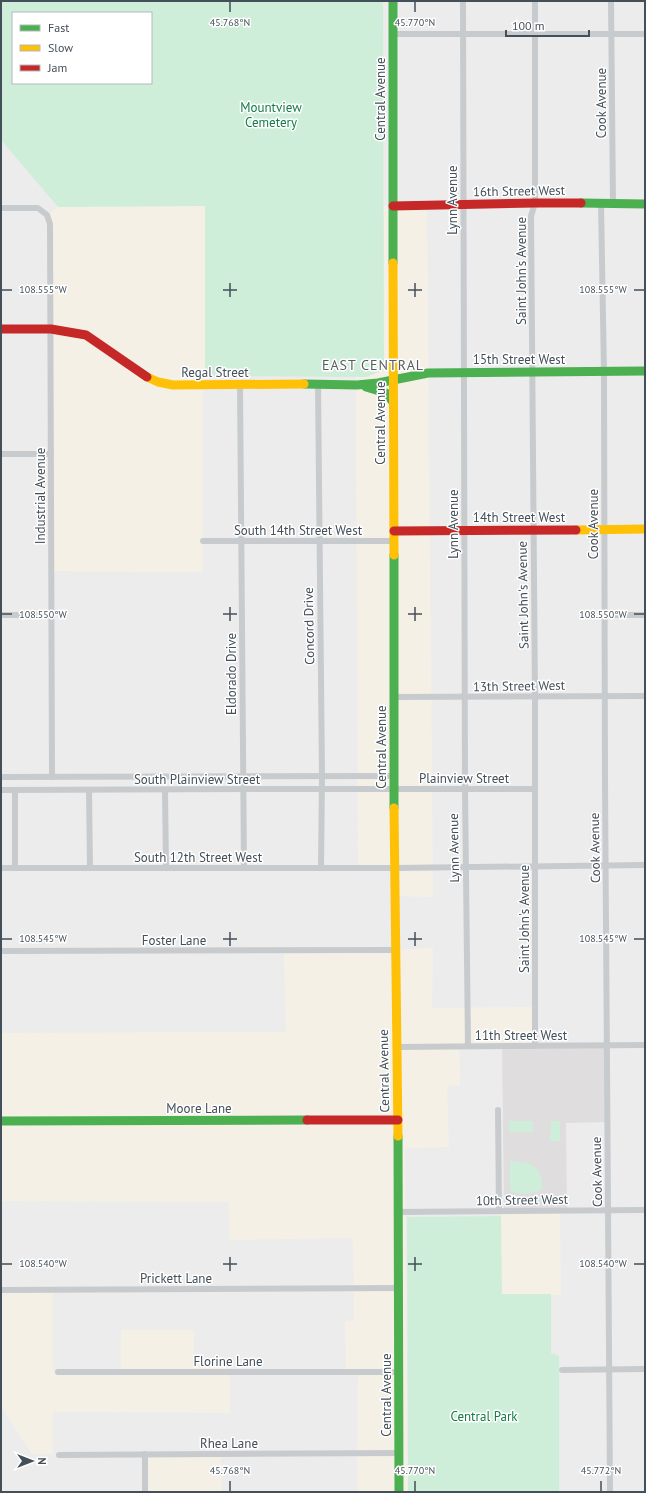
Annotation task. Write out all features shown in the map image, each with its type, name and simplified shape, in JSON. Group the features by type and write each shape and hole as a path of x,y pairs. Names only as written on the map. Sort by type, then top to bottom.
{"street":[{"name":"Central Avenue","path":"393,1 394,790 399,1212 399,1492"},
{"name":"Lynn Avenue","path":"463,1 464,697 468,1046"},
{"name":"Saint John's Avenue","path":"535,1 535,203 531,216 535,697 535,1046"},
{"name":"Cook Avenue","path":"611,1 613,204"},
{"path":"393,34 645,34"},
{"name":"16th Street West","path":"393,206 535,203 645,204"},
{"name":"Cook Avenue","path":"601,204 604,372 610,1492"},
{"name":"Industrial Avenue","path":"1,208 38,208 47,215 50,224 52,777"},
{"name":"Regal Street","path":"1,329 51,328 86,334 146,376 158,382 173,385 357,385 393,380"},
{"name":"15th Street West","path":"393,380 428,373 645,371"},
{"name":"Concord Drive","path":"318,384 322,776 321,868"},
{"name":"Eldorado Drive","path":"240,385 244,868"},
{"path":"357,385 380,390 386,393 392,401 393,408"},
{"path":"1,454 51,454"},
{"name":"14th Street West","path":"394,531 645,529"},
{"name":"South 14th Street West","path":"203,541 394,541"},
{"path":"1,615 51,615"},
{"path":"605,616 645,616"},
{"name":"13th Street West","path":"394,697 645,696"},
{"name":"South Plainview Street","path":"1,777 394,776"},
{"name":"Plainview Street","path":"394,790 535,789"},
{"name":"South Plainview Street","path":"1,790 394,790"},
{"path":"15,790 15,868"},
{"path":"89,790 90,868"},
{"path":"165,790 166,868"},
{"name":"South 12th Street West","path":"1,868 395,868 645,865"},
{"name":"Foster Lane","path":"1,951 395,950"},
{"name":"11th Street West","path":"397,1047 645,1045"},
{"path":"498,1110 499,1211"},
{"name":"Moore Lane","path":"1,1122 398,1120"},
{"name":"10th Street West","path":"399,1212 645,1210"},
{"name":"Prickett Lane","path":"1,1290 398,1288"},
{"path":"562,1370 645,1369"},
{"name":"Florine Lane","path":"58,1372 399,1372"},
{"name":"Rhea Lane","path":"59,1455 399,1453"},
{"path":"145,1454 145,1492"}],"shaded area":[{"path":"205,206 203,572 51,571 47,215 58,207"},
{"path":"384,206 427,206 433,897 395,896 395,868 358,868 356,377 366,377 384,370"},
{"path":"433,948 432,1008 535,1007 535,1046 459,1047 460,1085 447,1086 449,1147 405,1148 408,1492 357,1492 358,1372 346,1372 345,1321 354,1321 353,1238 229,1240 229,1202 1,1201 1,1033 286,1032 284,950 395,950"},
{"path":"607,1045 608,1122 566,1123 567,1210 504,1211 502,1046"},
{"path":"560,1210 561,1295 501,1294 501,1216 504,1211"},
{"path":"1,1293 53,1293 53,1372 121,1372 121,1330 194,1330 194,1364 230,1364 230,1413 53,1412 53,1454 32,1454 1,1407"},
{"path":"145,1454 221,1454 222,1492 145,1492"}],"green space":[{"name":"Mountview Cemetery","path":"1,1 383,1 384,370 366,377 205,376 205,206 58,207 1,140"},
{"path":"509,1121 533,1121 533,1132 509,1132"},
{"path":"551,1121 560,1121 560,1141 550,1141"},
{"path":"510,1161 524,1162 534,1166 540,1175 542,1189 526,1194 513,1192 510,1190"},
{"name":"Central Park","path":"501,1216 502,1294 551,1294 551,1353 559,1356 559,1492 408,1492 407,1217"}],"traffic: fast":[{"path":"393,1 393,263"},
{"path":"581,203 645,204"},
{"path":"304,384 357,385 378,383 428,373 645,371"},
{"path":"366,387 386,393 393,402"},
{"path":"394,555 394,808"},
{"path":"1,1121 307,1120"},
{"path":"398,1136 399,1492"}],"traffic: slow":[{"path":"393,263 394,555"},
{"path":"147,377 158,382 173,385 304,384"},
{"path":"576,530 645,529"},
{"path":"394,808 398,1136"}],"traffic: jam":[{"path":"393,206 581,203"},
{"path":"1,329 51,329 86,335 147,377"},
{"path":"394,531 576,530"},
{"path":"307,1120 398,1120"}],"district":[{"name":"EAST CENTRAL","path":"373,365"}]}
